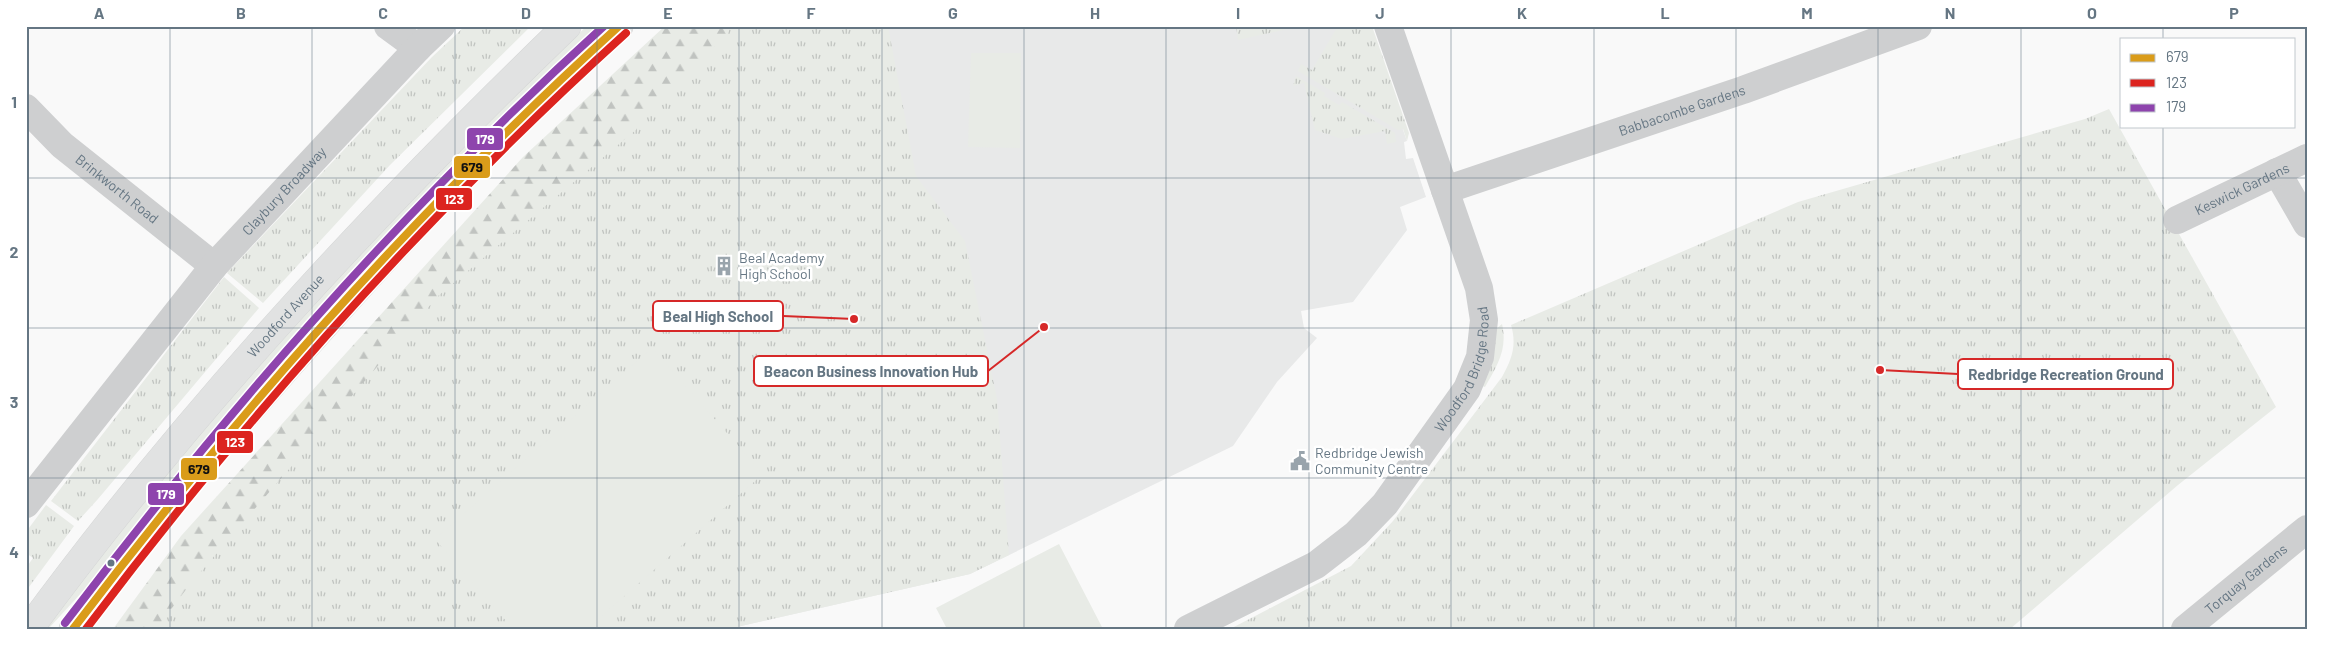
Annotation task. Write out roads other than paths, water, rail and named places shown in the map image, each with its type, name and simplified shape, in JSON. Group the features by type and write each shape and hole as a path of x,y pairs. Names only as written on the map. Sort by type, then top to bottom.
{"highway":[{"name":"Woodford Avenue","path":"29,629 139,488 309,290 354,240 454,136 567,26"},
{"path":"74,624 182,490 278,376 380,262 480,159 619,26"}],"street":[{"path":"388,26 418,48"},
{"name":"Claybury Broadway","path":"29,494 214,266 418,48 442,26"},
{"name":"Woodford Bridge Road","path":"1188,629 1316,565 1356,534 1385,504 1468,389 1480,357 1484,320 1479,288 1388,26"},
{"name":"Babbacombe Gardens","path":"1445,190 1743,90 1918,26"},
{"name":"Brinkworth Road","path":"26,108 62,145 214,266"},
{"name":"Keswick Gardens","path":"2177,220 2307,158"},
{"path":"2277,172 2307,224"},
{"name":"Torquay Gardens","path":"2185,629 2307,529"}],"place":[{"name":"Beal Academy High School","path":"724,266"},
{"name":"Beal High School","path":"854,319"},
{"name":"Beacon Business Innovation Hub","path":"1044,327"},
{"name":"Redbridge Recreation Ground","path":"1880,370"},
{"name":"Redbridge Jewish Community Centre","path":"1300,461"}]}
